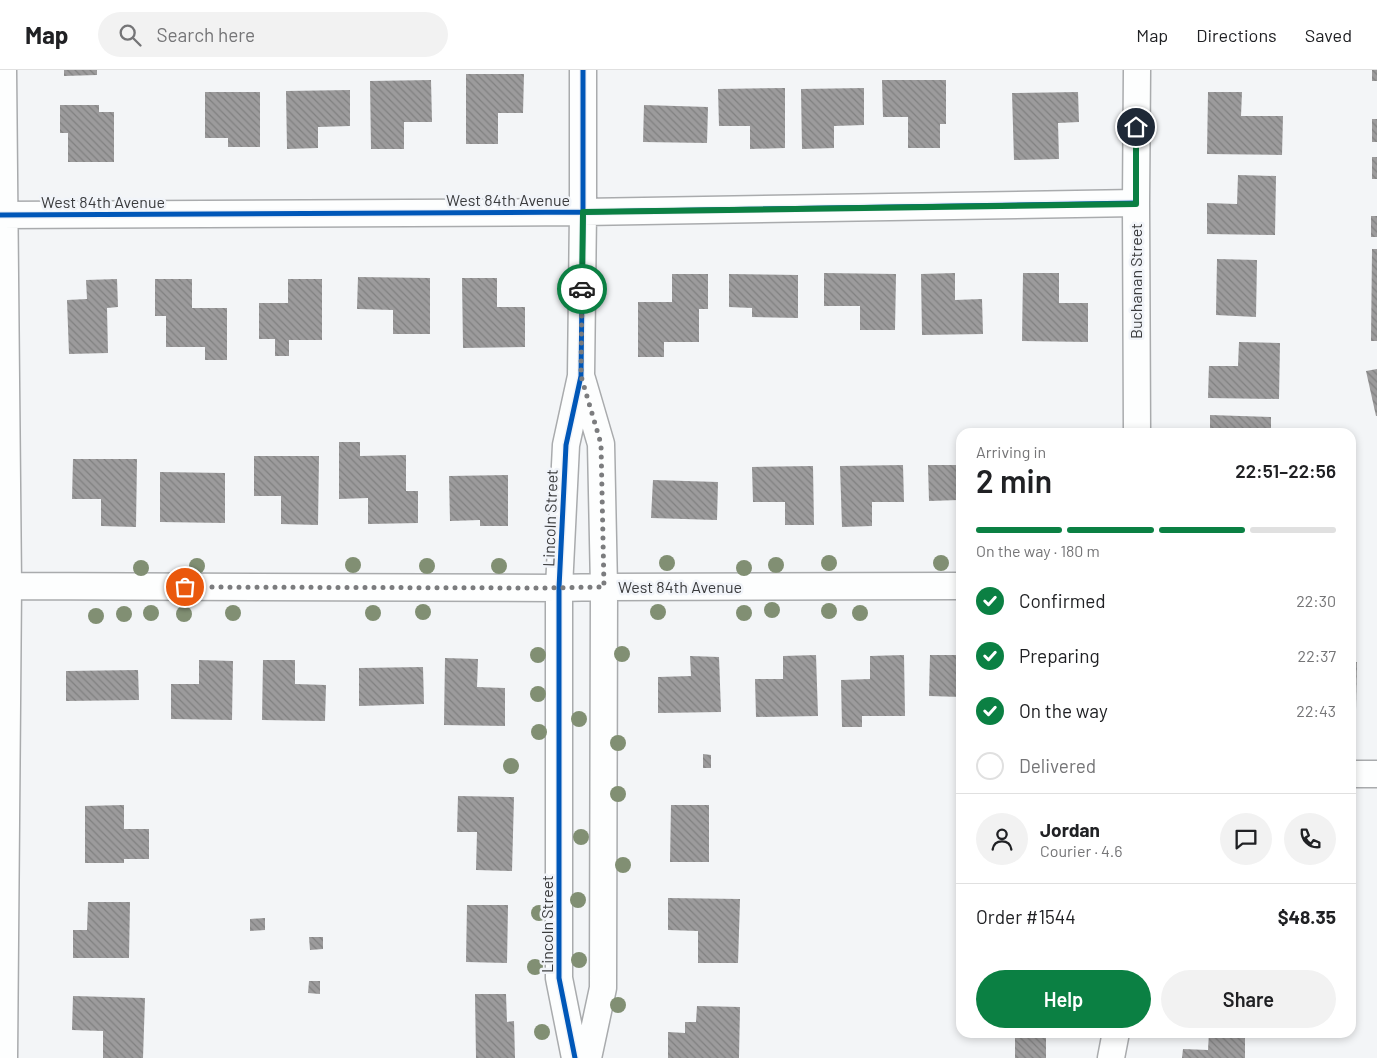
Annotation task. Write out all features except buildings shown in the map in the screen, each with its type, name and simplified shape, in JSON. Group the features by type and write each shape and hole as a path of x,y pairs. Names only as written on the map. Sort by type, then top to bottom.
{"street":[{"path":"3,70 2,215 8,586 4,1058"},
{"name":"Lincoln Street","path":"575,1058 560,978 560,588 566,445 581,376 583,70"},
{"name":"Buchanan Street","path":"1137,70 1137,428"},
{"name":"West 84th Avenue","path":"2,215 583,212 1136,204"},
{"name":"Lincoln Street","path":"581,376 601,444 604,587 603,988 588,1058"},
{"name":"West 84th Avenue","path":"8,586 560,588 956,586"},
{"path":"1356,774 1377,774"},
{"path":"1111,1058 1115,1038"}],"cycle path":[{"path":"575,1058 559,978 559,588 566,445 581,376 583,70"},
{"path":"0,215 583,212 1136,203"}],"way so far":[{"path":"185,587 604,587 601,444 581,376 582,289"}],"route":[{"path":"582,289 583,212 1136,204 1136,127"}]}
